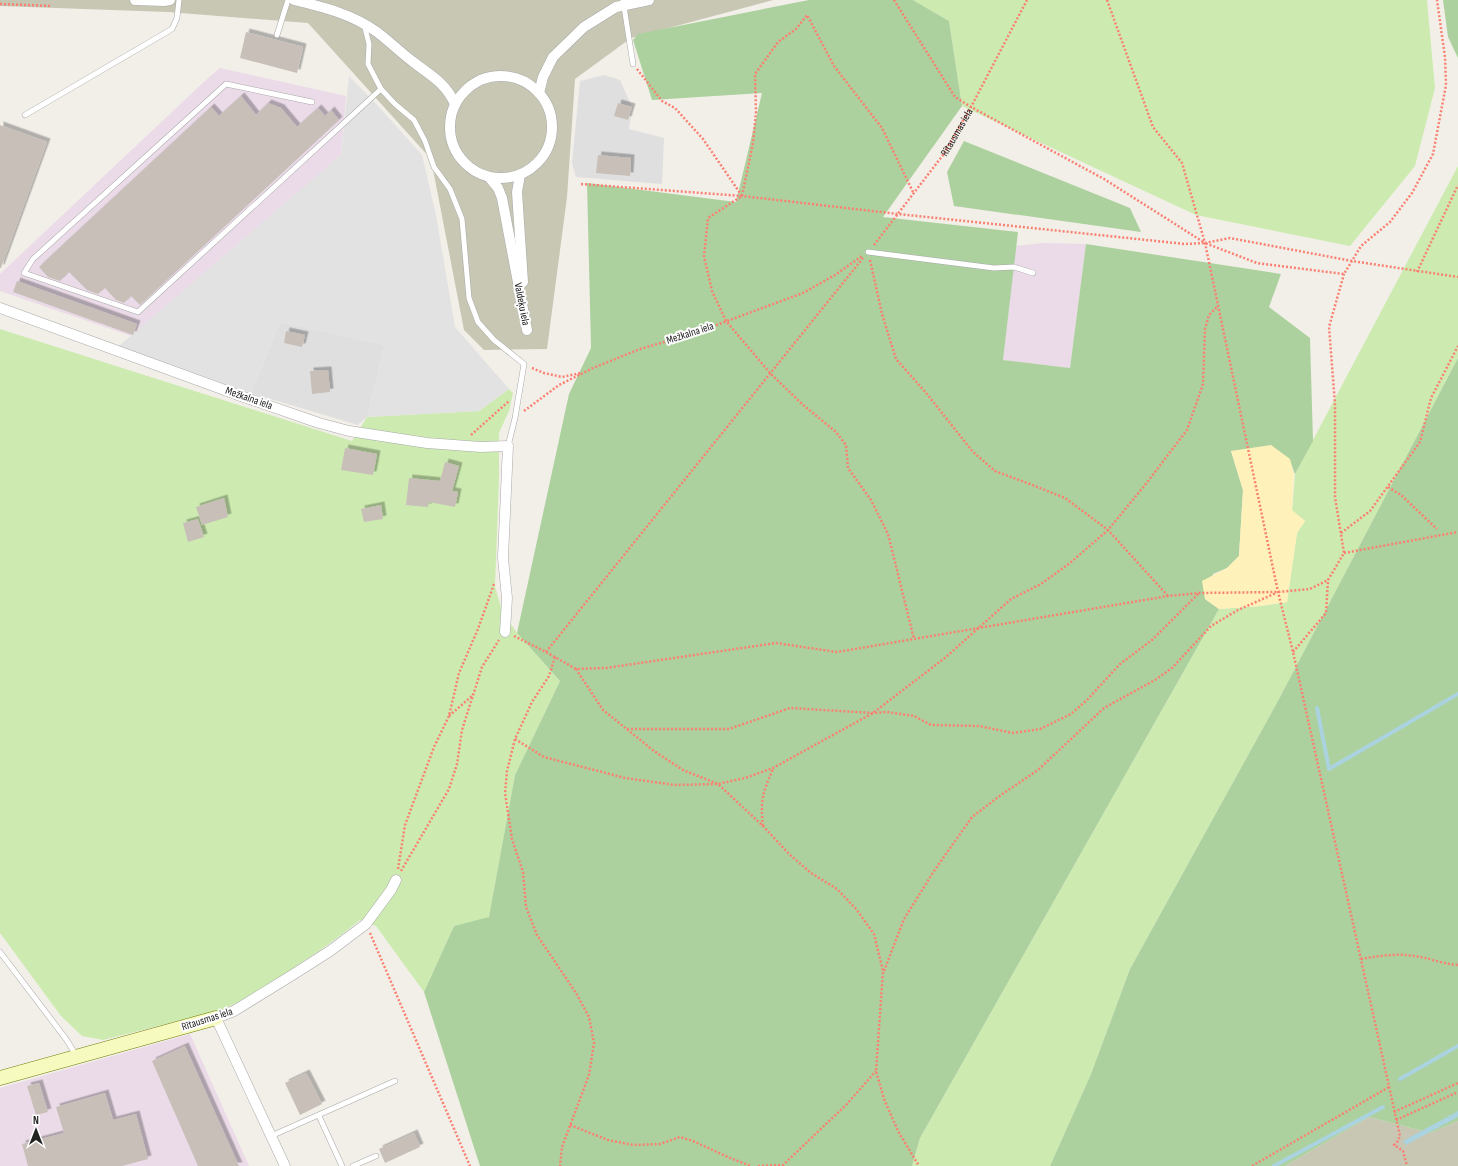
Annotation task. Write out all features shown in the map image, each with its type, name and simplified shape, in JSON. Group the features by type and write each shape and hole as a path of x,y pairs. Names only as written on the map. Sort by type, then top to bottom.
{"street":[{"path":"135,0 170,0"},
{"path":"294,0 340,12 364,24 442,84 450,93 455,104"},
{"path":"539,93 543,77 553,56 584,27 616,7 649,0"},
{"path":"506,77 518,79 529,85 539,93 547,105 551,118 552,132 548,146 542,158 532,168 520,175 505,178 489,177 477,173 466,165 457,154 452,143 450,130 451,116 455,104 463,93 473,84 485,79 506,77"},
{"name":"Valdeķu iela","path":"489,177 498,188 502,198 527,330 517,192 520,175"},
{"name":"Mežkalna iela","path":"0,308 319,423 350,431 427,444 480,447 508,446"},
{"path":"505,632 507,598 503,558 508,446"},
{"name":"Rītausmas iela","path":"0,1078 216,1018 234,1011 330,951 366,924 391,890 396,880"},
{"path":"216,1018 285,1166"}],"lane":[{"path":"25,115 172,29 177,18 180,0"},
{"path":"278,35 288,0"},
{"path":"623,0 633,64"},
{"path":"364,24 369,44 368,64 381,89 395,104 414,120 425,141 434,167 450,189 462,219 469,298 478,322 494,340 524,364 515,418 508,446"},
{"path":"312,102 226,84 33,259 24,273 138,312 381,89"},
{"path":"868,252 994,268 1014,267 1033,273"},
{"path":"0,952 66,1038 76,1056"},
{"path":"271,1136 395,1081"},
{"path":"319,1116 342,1166"},
{"path":"353,1166 376,1156"}],"path":[{"path":"894,0 955,97 971,107 1104,178 1205,243 1257,263 1344,274"},
{"name":"Rītausmas iela","path":"546,652 868,252 943,155 971,107 1027,0"},
{"path":"1107,0 1153,127 1182,163 1205,243 1217,307 1278,592 1293,652 1400,1136 1394,1145 1403,1150 1407,1166"},
{"path":"1293,652 1326,612 1328,580 1344,552 1336,496 1335,404 1329,327 1344,274 1361,246 1390,222 1412,193 1433,154 1446,85 1445,57 1436,0"},
{"path":"0,4 52,6"},
{"path":"913,192 882,128 834,66 806,15 796,29 778,42 755,74 756,112 753,143 742,196 708,218 704,256 712,290 726,321 770,373 802,404 836,432 846,445 848,468 871,500 888,534 914,639"},
{"path":"633,64 662,101 675,108 703,139 742,196"},
{"path":"581,184 742,196 1185,244 1205,243 1230,238 1352,262 1458,277"},
{"path":"1417,272 1458,185"},
{"path":"868,252 882,314 896,359 927,394 973,452 995,472 1064,498 1108,530 1168,596"},
{"name":"Mežkalna iela","path":"515,418 559,385 585,372 640,350 692,334 803,293 835,275 868,252"},
{"path":"515,739 544,757 625,778 675,785 718,784 745,778 773,768 873,713 946,657 1011,599 1041,584 1070,563 1108,530 1145,485 1186,430 1203,384 1205,329 1209,315 1217,307"},
{"path":"1341,533 1370,511 1420,442 1431,398 1458,346"},
{"path":"524,364 544,373 562,377 585,372"},
{"path":"458,446 519,393"},
{"path":"1388,486 1401,495 1437,528"},
{"path":"1344,552 1458,532"},
{"path":"396,880 405,825 434,747 449,716 459,673 478,629 495,579"},
{"path":"576,669 606,668 776,643 837,652 1168,596 1199,593 1278,592 1310,589 1328,580"},
{"path":"883,972 904,919 934,871 972,817 1038,770 1104,708 1155,680 1172,668 1212,626 1238,610 1278,592"},
{"path":"626,729 729,729 790,708 873,713 887,712 914,716 931,725 979,726 1013,733 1040,729 1071,714 1088,700 1120,664 1152,640 1199,593"},
{"path":"396,880 449,789 457,764 462,730 482,667 505,632 546,652 576,669 603,710 654,751 683,770 718,784 763,826 789,854 811,873 837,888 856,909 874,934 883,972 876,1071 884,1099 898,1131 920,1166"},
{"path":"555,657 550,676 532,702 515,739 507,771 505,793 512,839 523,872 526,907 537,935 576,993 589,1017 594,1043 589,1075 562,1147 560,1166"},
{"path":"449,716 473,695"},
{"path":"763,826 761,808 763,792 773,768"},
{"path":"366,924 470,1166"},
{"path":"1361,959 1384,956 1414,956 1450,965 1458,965"},
{"path":"758,1166 783,1166 846,1105 876,1071"},
{"path":"1394,1112 1458,1083"},
{"path":"1252,1166 1389,1087"},
{"path":"1396,1120 1458,1092"},
{"path":"570,1125 608,1140 633,1145 660,1144 680,1136 751,1166"}],"shaded area":[{"path":"0,0 773,0 631,38 575,79 567,197 547,349 484,350 464,330 431,159 308,23 168,12 0,6"},
{"path":"220,68 346,96 341,155 131,336 0,291 0,274"},
{"path":"604,75 620,80 632,107 629,129 664,138 662,184 576,177 572,163 580,81"},
{"path":"349,76 422,155 436,215 455,327 509,389 479,411 367,417 385,345 280,322 251,393 119,346 341,155"},
{"path":"1043,243 1086,244 1070,368 1003,360 1016,246"},
{"path":"280,322 385,345 367,417 358,425 251,393"},
{"path":"190,1034 249,1166 0,1166 0,1088"},
{"path":"1369,1117 1430,1133 1458,1121 1458,1166 1285,1166"}],"green space":[{"path":"809,0 913,0 949,21 962,106 883,217 1018,232 1003,360 1070,368 1086,244 1281,274 1269,307 1310,338 1313,441 1295,474 1289,459 1231,451 1243,490 1239,556 1227,568 1213,574 1205,599 1219,609 920,1138 912,1166 480,1166 424,992 454,926 489,917 515,775 560,681 517,633 569,394 591,348 587,183 736,202 762,93 652,100 633,40 638,34"},
{"path":"913,0 1427,0 1435,88 1415,166 1350,246 1196,215 962,106 949,21"},
{"path":"1443,0 1458,0 1458,58 1448,37"},
{"path":"964,141 1130,208 1141,232 954,206 947,172"},
{"path":"1458,166 1458,358 1279,699 1130,969 1091,1074 1050,1166 912,1166 920,1138 1219,609 1261,606 1287,602 1297,533 1305,521 1292,511 1295,474"},
{"path":"0,329 352,441 367,417 479,411 509,389 513,393 509,411 499,433 495,586 502,611 517,633 560,681 515,775 489,918 454,926 424,992 376,926 360,920 306,960 247,998 221,1010 103,1040 82,1036 61,1016 0,933"},
{"path":"1458,358 1458,1121 1430,1133 1369,1117 1285,1166 1050,1166 1091,1074 1130,969 1279,699"}],"sand":[{"path":"1271,445 1290,459 1294,474 1292,510 1305,521 1297,533 1287,602 1261,606 1219,609 1205,599 1202,581 1227,568 1239,556 1243,490 1231,451"}],"water":[{"path":"1458,1111 1458,1117 1406,1145 1403,1141"}],"building":[{"path":"246,32 303,47 297,73 240,58"},
{"path":"241,96 256,115 268,103 281,108 297,127 318,108 325,116 331,110 339,120 140,305 131,296 124,303 116,300 105,288 98,294 87,290 69,272 60,281 48,277 39,267 211,107 219,116"},
{"path":"618,103 632,107 628,120 614,116"},
{"path":"0,125 47,142 1,268 0,268"},
{"path":"598,155 631,158 630,176 596,173"},
{"path":"17,281 137,324 133,335 13,292"},
{"path":"286,331 305,335 302,347 284,343"},
{"path":"328,370 330,392 312,394 310,371"},
{"path":"345,448 377,454 373,475 341,470"},
{"path":"445,462 459,466 452,491 458,492 455,507 429,502 428,507 406,505 409,478 440,481"},
{"path":"224,498 228,517 202,525 196,507"},
{"path":"381,505 383,519 364,522 361,509"},
{"path":"198,519 204,537 188,542 183,523"},
{"path":"185,1046 239,1166 198,1166 152,1061"},
{"path":"306,1073 322,1104 300,1115 285,1083"},
{"path":"39,1083 48,1112 36,1115 27,1086"},
{"path":"105,1093 113,1120 136,1114 148,1159 122,1166 28,1166 22,1144 64,1133 56,1107"},
{"path":"414,1133 420,1147 385,1163 379,1149"}],"waterway":[{"path":"1317,708 1329,769 1458,694"},
{"path":"1400,1079 1458,1046"},
{"path":"1274,1166 1383,1107"}]}
